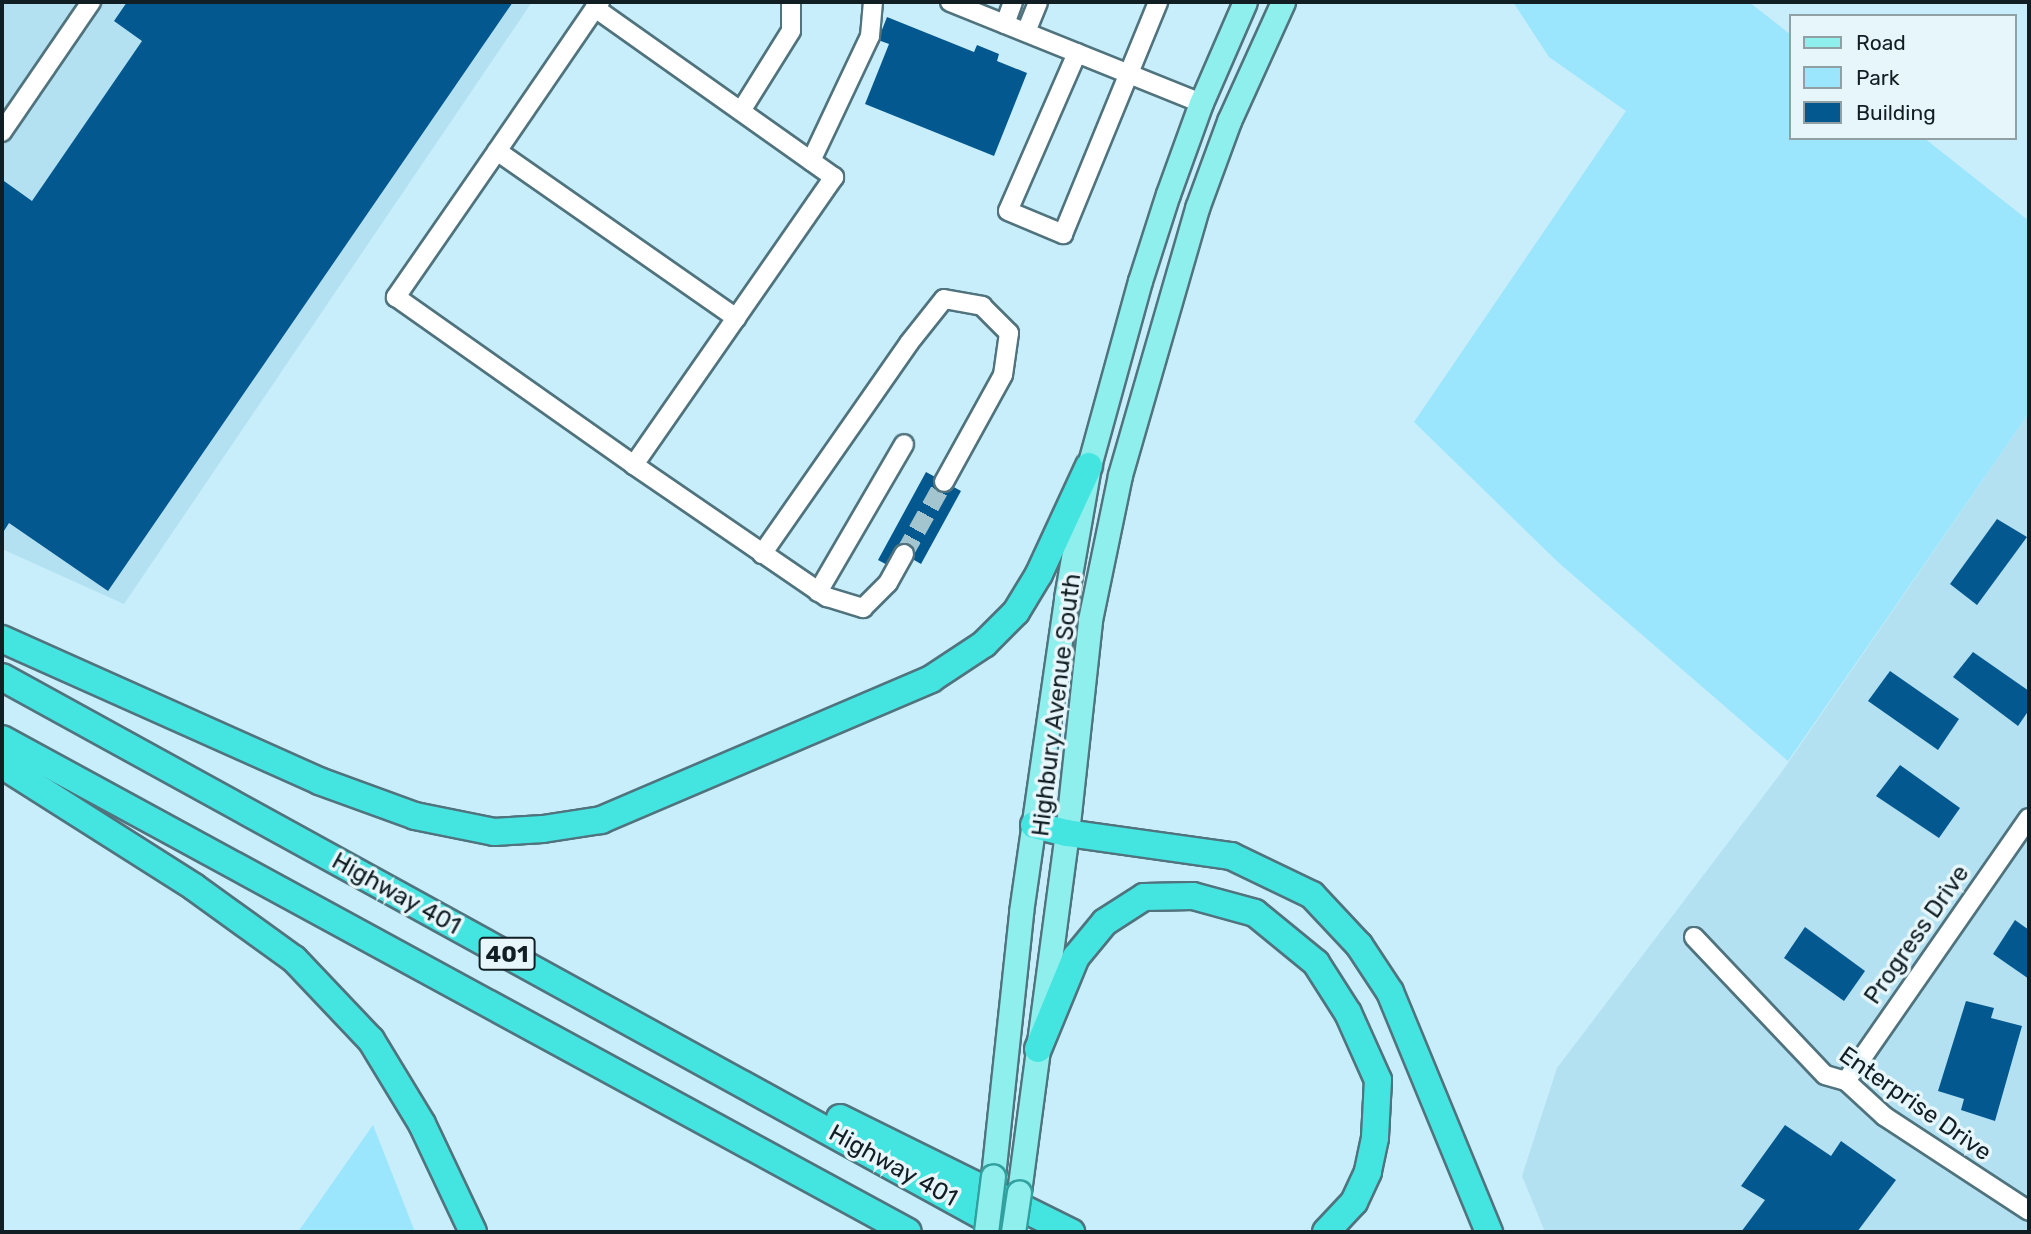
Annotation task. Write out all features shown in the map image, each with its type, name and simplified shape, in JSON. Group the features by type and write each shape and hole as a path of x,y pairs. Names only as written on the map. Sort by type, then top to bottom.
{"highway":[{"path":"2,639 319,781 415,816 494,832 601,820 931,679 984,644 1016,612 1089,466"},
{"name":"Highway 401","path":"2,677 1012,1232"},
{"name":"Highway 401","path":"2,739 908,1232"},
{"path":"2,765 194,887 293,959 371,1040 422,1124 473,1232"},
{"path":"1034,825 1067,833 1231,856 1312,895 1359,945 1390,992 1489,1232"},
{"path":"1038,1048 1076,957 1105,922 1144,897 1193,896 1255,913 1316,963 1348,1013 1378,1080 1376,1138 1368,1172 1354,1202 1326,1232"},
{"path":"666,1041 804,1100 1071,1232"}],"main road":[{"name":"Highbury Avenue South","path":"986,1232 1034,825 1066,598 1089,466 1140,281 1201,103 1245,2"},
{"name":"Highbury Avenue South","path":"1012,1232 1067,833 1090,620 1120,475 1197,208 1229,121 1283,2"}],"street":[{"path":"741,111 791,31 791,2"},
{"path":"811,161 870,36 873,2"},
{"path":"1004,23 1013,2"},
{"path":"1026,32 1038,2"},
{"path":"1077,53 1008,211 1063,234 1158,2"},
{"path":"958,3 985,8 1004,23 1201,103"},
{"path":"2,132 85,4"},
{"path":"635,465 834,177 597,5 396,297 635,465 762,554 818,592 863,608 888,583 904,554"},
{"path":"497,151 736,318"},
{"path":"762,554 909,343 944,299 982,306 1009,333 1003,375 944,482"},
{"path":"818,592 904,444"},
{"name":"Progress Drive","path":"1846,1081 2029,818"},
{"name":"Enterprise Drive","path":"1694,937 1825,1075 1846,1081 1885,1116 2029,1211"}],"shaded area":[{"path":"2,2 532,2 124,604 2,549"},
{"path":"2029,413 2029,1232 1545,1232 1522,1176 1557,1068 1781,773"}],"green space":[{"path":"1513,2 1749,2 1790,34 1790,140 1927,140 2029,221 2029,413 1788,761 1559,563 1414,422 1626,111 1549,57"},
{"path":"373,1125 415,1232 298,1232"}],"building":[{"path":"127,2 513,2 108,591 9,523 2,534 2,184 4,181 32,201 142,41 114,21"},
{"path":"887,17 974,52 977,45 999,54 997,61 1027,73 994,156 865,104 889,44 878,40"},
{"path":"926,472 961,491 921,564 902,553 893,568 878,560"},
{"path":"1997,519 2027,537 1977,605 1950,584"},
{"path":"1973,652 2029,691 2029,710 2018,726 1953,677"},
{"path":"1890,671 1959,719 1938,750 1868,701"},
{"path":"1900,765 1960,808 1939,838 1876,796"},
{"path":"2015,920 2029,930 2029,979 1993,954"},
{"path":"1805,927 1865,971 1844,1001 1784,958"},
{"path":"1966,1001 1994,1008 1991,1018 2022,1026 1995,1121 1961,1110 1964,1099 1938,1091"},
{"path":"1785,1125 1831,1156 1841,1141 1896,1180 1857,1232 1741,1232 1765,1200 1741,1186"}],"tunnel":[{"path":"904,554 944,482"}]}
